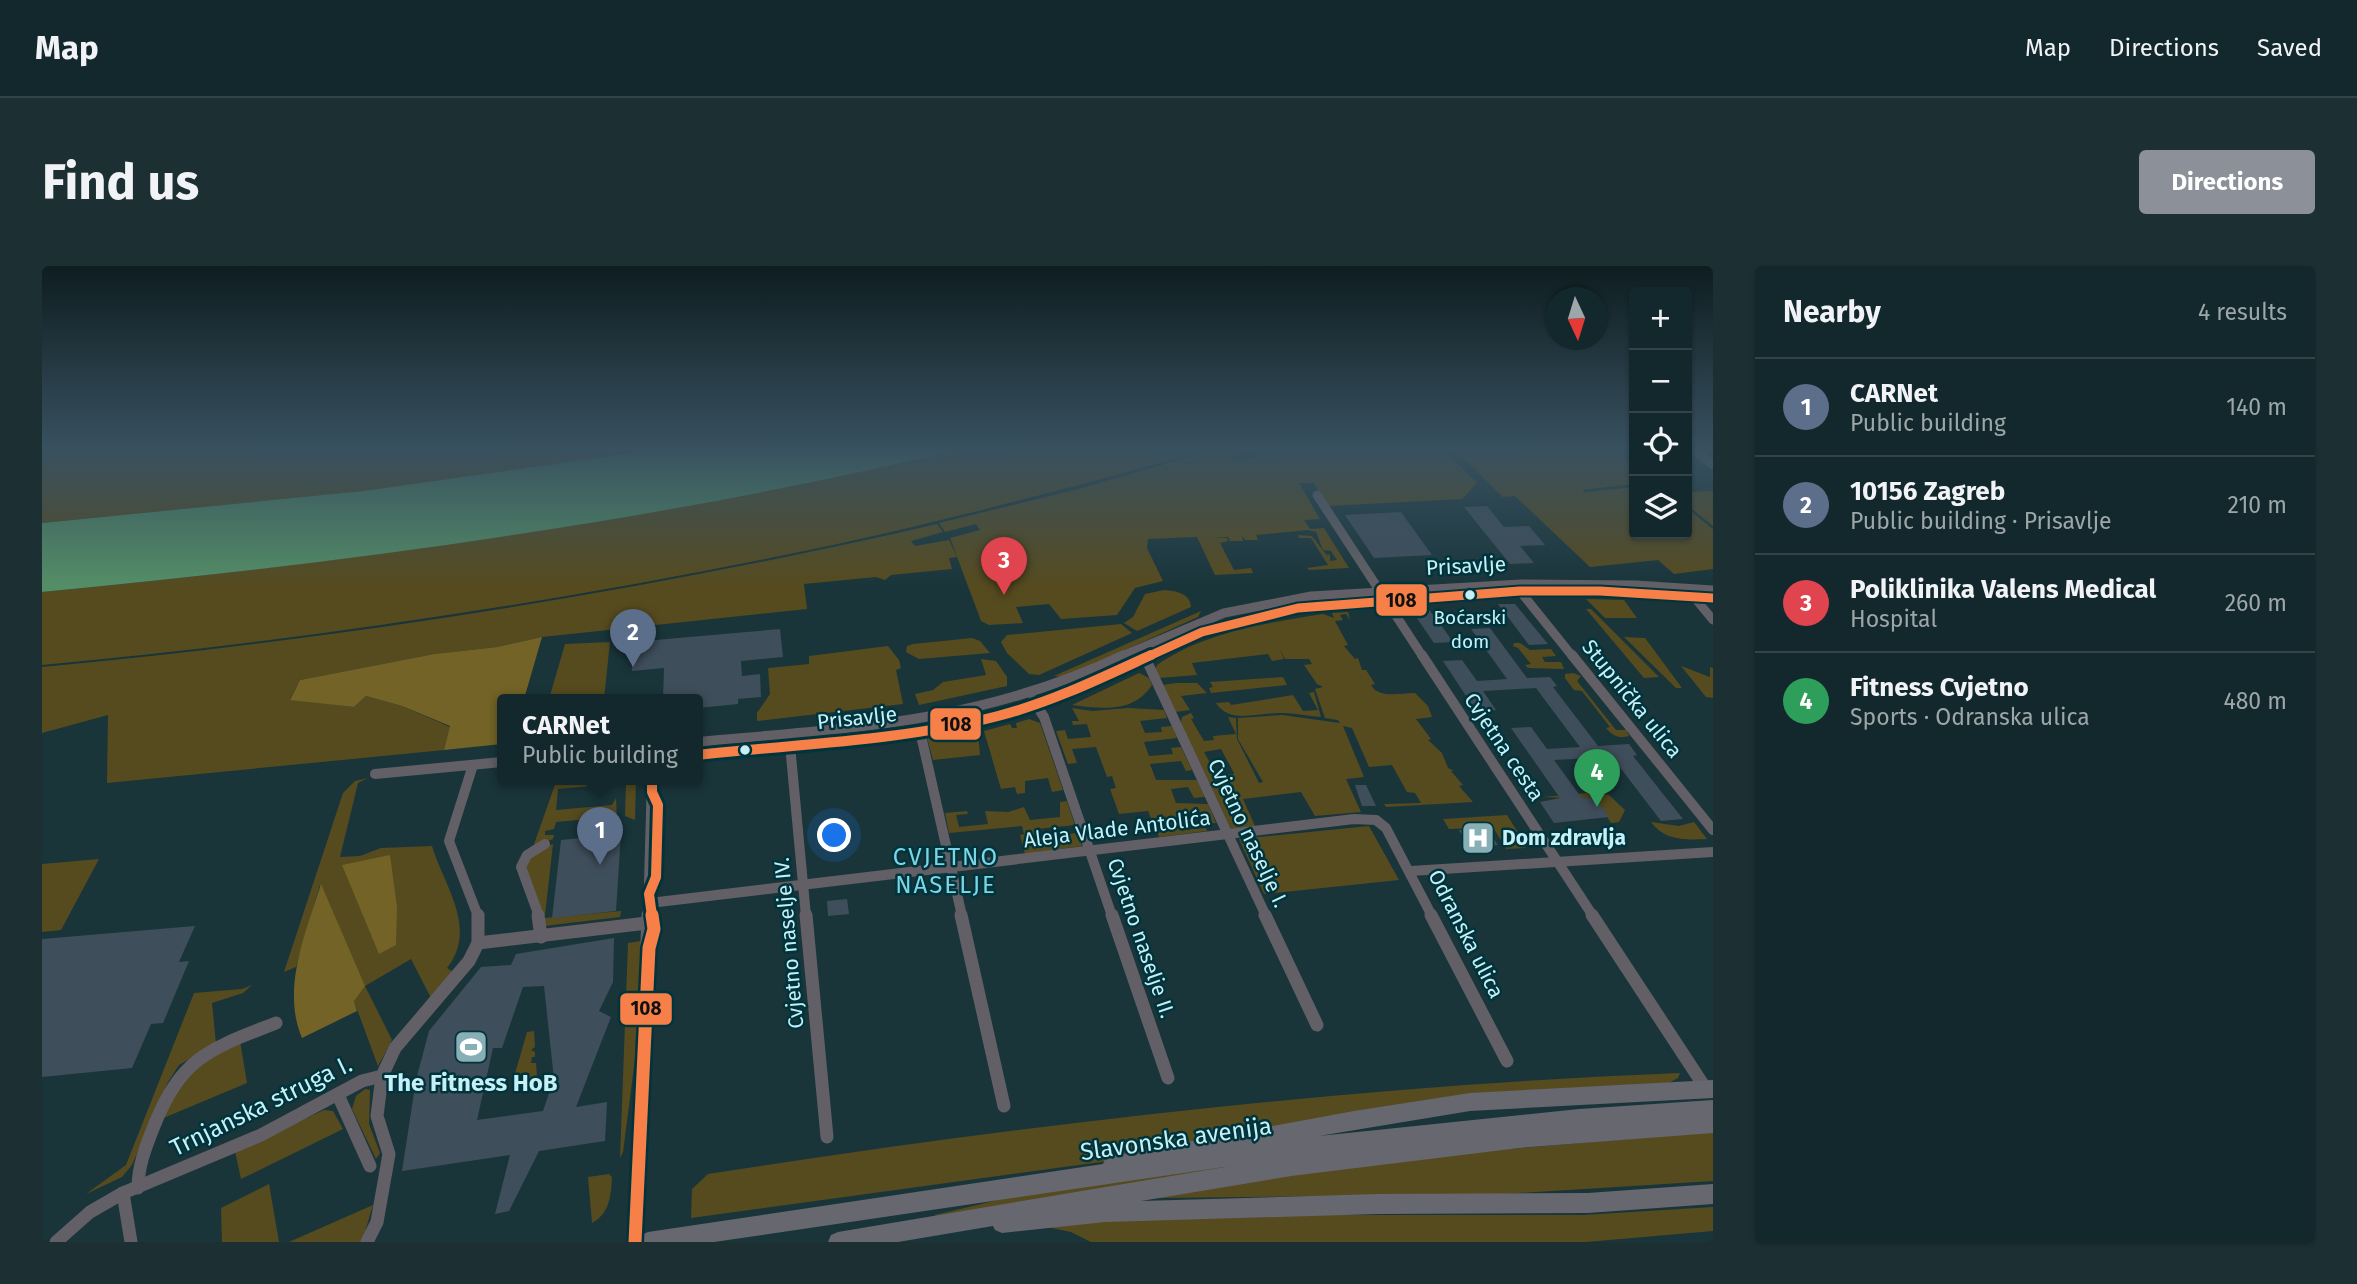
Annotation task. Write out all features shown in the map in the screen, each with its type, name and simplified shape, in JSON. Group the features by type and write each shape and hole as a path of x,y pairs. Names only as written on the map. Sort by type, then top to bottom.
{"main road":[{"path":"1068,1181 1130,1163 1470,1102 1709,1089"},
{"name":"Slavonska avenija","path":"648,1242 1313,1146 1471,1128 1713,1109"},
{"name":"Slavonska avenija","path":"838,1242 969,1222 1165,1185 1291,1166 1519,1139 1713,1124"},
{"path":"969,1222 1016,1223 1105,1212 1378,1203 1588,1203 1713,1194"}],"street":[{"name":"Cvjetna cesta","path":"1317,496 1556,862 1709,1089"},
{"name":"Prisavlje","path":"703,754 920,731 977,721 1145,657 1202,632 1248,618 1298,608 1382,596 1583,582 1713,590"},
{"name":"Prisavlje","path":"703,741 916,719 1033,700 1213,617 1286,600 1600,591 1713,598"},
{"name":"Stupnička ulica","path":"1520,592 1713,830"},
{"path":"1694,597 1712,617"},
{"name":"Cvjetno naselje I.","path":"1145,657 1317,1025"},
{"name":"Cvjetno naselje II.","path":"1033,700 1044,717 1168,1078"},
{"path":"920,731 1003,1106"},
{"name":"Cvjetno naselje IV.","path":"790,745 827,1137"},
{"path":"375,774 497,763"},
{"path":"473,765 449,841 478,914 478,943 647,923"},
{"path":"635,1242 649,948 647,923 651,887 656,877 658,812 652,786"},
{"name":"Aleja Vlade Antolića","path":"650,903 1354,819 1380,822 1410,871"},
{"path":"541,937 542,928 521,867 527,855 545,844"},
{"name":"Odranska ulica","path":"1507,1061 1410,871 1713,852"},
{"path":"649,948 654,937 655,913 650,903"},
{"name":"Trnjanska struga I.","path":"57,1242 90,1212 122,1193 218,1154 362,1081 382,1076 395,1048 469,961 478,943"},
{"path":"138,1188 139,1165 158,1113 172,1084 185,1066 197,1056 276,1023"},
{"path":"367,1242 377,1222 389,1147 377,1116 382,1076"},
{"path":"338,1095 370,1167"},
{"path":"122,1193 131,1242"},
{"path":"377,1222 380,1242"}],"shaded area":[{"path":"42,496 317,496 42,523"},
{"path":"317,496 743,496 502,537 387,553 42,592 42,523"},
{"path":"1039,496 838,544 507,606 229,645 42,665 42,592 387,553 616,518 730,497"},
{"path":"1051,496 1306,496 1320,519 1304,520 1310,529 1324,528 1349,568 1309,570 1307,568 1328,565 1311,538 1299,538 1298,535 1312,536 1328,557 1327,554 1330,555 1330,561 1337,560 1331,551 1323,550 1316,532 1308,530 1256,535 1258,540 1245,540 1242,536 1243,541 1230,541 1228,537 1214,537 1227,538 1228,541 1220,543 1234,570 1251,568 1253,573 1215,575 1197,537 1148,539 1147,548 1163,581 1135,588 1117,615 1061,619 1049,604 1016,607 1023,623 989,625 981,621 950,538 980,530 976,524 945,532 939,523"},
{"path":"1322,496 1465,496 1462,499 1328,506"},
{"path":"1502,496 1629,496 1629,539 1692,539 1692,512 1713,529 1713,569 1674,574 1658,560 1590,567 1515,496"},
{"path":"1692,496 1713,496 1713,526 1692,509"},
{"path":"937,524 943,532 911,541 915,546 949,540 957,557 949,558 952,569 891,575 885,580 876,577 804,584 807,609 542,637 497,647 434,654 300,680 290,699 354,707 366,696 402,706 450,727 444,750 107,783 108,715 42,733 42,667 267,642 491,610 714,571"},
{"path":"1164,590 1185,596 1191,607 1137,631 1124,623 1133,617 1145,594"},
{"path":"1586,599 1624,600 1637,618 1605,618"},
{"path":"1586,609 1591,609 1659,677 1644,678"},
{"path":"1201,611 1198,617 1065,677 1054,676"},
{"path":"1348,612 1350,620 1346,614 1340,615 1343,620 1335,621 1348,645 1344,646 1355,659 1358,658 1362,670 1366,670 1375,684 1371,685 1375,689 1390,694 1415,693 1428,706 1432,717 1416,719 1431,739 1428,740 1442,753 1448,768 1454,771 1451,771 1463,785 1459,786 1473,802 1386,807 1384,804 1421,803 1415,793 1407,792 1392,765 1369,767 1352,728 1343,726 1364,777 1346,779 1361,812 1315,816 1301,792 1243,799 1255,826 1231,829 1186,735 1182,717 1191,713 1194,718 1191,719 1204,741 1214,740 1213,736 1236,734 1228,717 1236,718 1237,739 1259,783 1263,782 1238,739 1238,718 1282,715 1340,723 1338,720 1325,718 1315,689 1323,687 1317,684 1304,665 1312,664 1309,659 1285,659 1279,648 1284,659 1272,661 1268,654 1192,663 1197,675 1159,678 1155,670 1157,665 1195,644 1216,637 1259,625 1323,614 1334,618 1332,613","holes":["1221,749 1234,774 1217,776 1204,752"]},
{"path":"1121,624 1132,633 1039,675 1029,674 1007,653 1001,642 1007,635"},
{"path":"542,637 525,694 497,694 497,745 444,750 450,726 402,706 366,696 354,707 290,700 300,680 434,654 497,647"},
{"path":"1624,637 1645,638 1682,688 1676,688"},
{"path":"972,638 980,641 990,653 919,659 906,652 907,646 913,644"},
{"path":"610,642 605,694 550,694 565,644"},
{"path":"1514,643 1520,643 1530,650 1551,649 1556,656 1542,657 1545,662 1561,662 1564,669 1528,668 1525,665 1531,664 1518,648 1513,646"},
{"path":"888,646 899,660 901,668 896,670 903,704 757,721 757,713 770,694 768,668 809,664 809,656"},
{"path":"981,659 996,661 1007,677 1007,686 919,705 915,694 933,690 943,682 986,675"},
{"path":"1681,666 1710,677 1710,667 1713,668 1713,698 1706,697"},
{"path":"1139,673 1149,678 1152,685 1145,694 1126,705 1094,708 1072,705"},
{"path":"1565,674 1581,676 1577,681 1616,730 1626,730 1629,736 1616,736 1606,728 1610,727 1582,691 1574,690 1565,678"},
{"path":"1283,677 1287,685 1211,693 1209,688 1213,687 1210,682"},
{"path":"1197,683 1207,693 1181,696 1190,710 1175,712 1162,685"},
{"path":"1314,692 1321,717 1282,713 1237,716 1222,710 1216,703 1229,702 1231,705 1293,695 1303,711 1318,710 1309,693"},
{"path":"1072,708 1092,711 1128,708 1164,710 1167,718 1140,721 1145,733 1162,732 1161,727 1172,726 1177,738 1144,742 1149,756 1173,754 1171,748 1181,747 1192,770 1186,771 1181,761 1150,764 1156,780 1197,780 1205,797 1194,798 1188,787 1171,789 1176,803 1208,804 1216,823 1206,824 1200,812 1176,814 1183,830 1206,828 1207,831 1159,837 1148,811 1119,814 1110,789 1116,788 1112,776 1107,777 1096,747 1072,749 1077,763 1068,764 1056,731 1065,730 1068,739 1091,737 1087,724 1073,725 1072,721 1079,721"},
{"path":"1029,719 1040,723 1063,790 1052,792 1048,778 1025,781 1025,793 1017,794 1015,787 1001,789 984,731 1010,724 1012,728 1017,728 1016,723"},
{"path":"978,732 980,755 933,760 927,738"},
{"path":"368,778 358,783 340,857 360,856 381,848 432,846 456,908 460,938 456,953 447,968 453,972 431,998 411,959 365,986 392,1040 378,1066 354,1001 320,885 296,967 284,972 343,793 355,781"},
{"path":"555,785 603,785 558,789 556,810 612,805 616,798 617,820 612,822 611,817 556,822 554,829 545,831 545,835 554,835 553,839 533,847"},
{"path":"626,785 636,785 635,820 625,816"},
{"path":"1598,792 1609,795 1625,810 1619,822 1611,823 1596,799 1543,797"},
{"path":"1067,801 1075,825 1037,829 1041,845 1068,842 1066,834 1078,833 1082,846 1025,854 1020,835 1024,834 1022,826 949,833 945,813 967,811 968,814 956,815 959,827 988,824 985,811 1008,812 1024,807 1030,820 1060,817 1060,802"},
{"path":"1507,815 1526,845 1525,848 1506,849 1493,827 1449,829 1443,819"},
{"path":"1651,822 1679,826 1694,822 1707,839 1669,836"},
{"path":"1369,826 1399,880 1264,894 1239,839"},
{"path":"553,844 545,915 540,915 524,863"},
{"path":"390,855 397,907 396,945 379,954 342,865"},
{"path":"99,859 61,930 42,932 42,864"},
{"path":"321,884 365,986 354,1001 357,1011 302,1038 296,1019 295,980 303,941"},
{"path":"621,911 620,917 544,926 545,918"},
{"path":"641,941 637,1043 620,1158 628,943"},
{"path":"252,985 243,993 212,1003 216,1044 179,1065 168,1082 132,1165 122,1177 86,1194 126,1165 194,993 242,989"},
{"path":"534,1031 535,1047 531,1050 535,1052 535,1057 532,1057 531,1063 536,1063 537,1077 512,1084 527,1032"},
{"path":"240,1041 247,1083 161,1119 185,1071"},
{"path":"1680,1073 1678,1078 1667,1084 1480,1095 1123,1159 691,1218 692,1189 708,1174 829,1156 1071,1123 1314,1097"},
{"path":"365,1089 370,1090 369,1124 380,1153 376,1159 352,1109 356,1096"},
{"path":"324,1110 333,1111 343,1129 241,1179 235,1151"},
{"path":"1713,1132 1713,1181 1502,1194 1155,1198 1155,1193 1461,1153"},
{"path":"1325,1150 935,1218 935,1215 1023,1194"},
{"path":"609,1174 612,1177 611,1190 606,1209 592,1223 588,1177"},
{"path":"269,1184 279,1242 222,1242 221,1208"},
{"path":"373,1205 362,1242 289,1242"},
{"path":"1713,1207 1713,1231 1586,1242 1091,1242 1071,1232 1047,1227 1078,1221 1239,1215 1583,1215"}],"building":[{"path":"1487,506 1504,527 1529,526 1545,545 1520,546 1534,563 1510,564 1464,507"},
{"name":"Boćarski dom","path":"1401,512 1432,555 1374,558 1345,515"},
{"path":"1498,604 1515,604 1548,644 1529,645"},
{"path":"1427,607 1453,642 1434,643 1410,608"},
{"path":"1490,628 1527,678 1550,677 1557,686 1553,687 1598,746 1629,744 1637,755 1633,756 1683,819 1661,821 1612,757 1554,760 1581,797 1596,799 1609,817 1554,823 1540,802 1560,798 1511,728 1531,727 1547,749 1580,747 1536,688 1483,691 1496,710 1476,711 1443,661 1462,660 1477,681 1507,679 1471,629"},
{"path":"780,629 783,657 741,661 742,676 760,674 761,697 738,699 738,704 703,708 703,694 663,694 664,668 632,671 633,642"},
{"path":"1355,785 1366,785 1376,806 1362,806"},
{"name":"Dom zdravlja","path":"1487,828 1498,845 1469,847 1459,830"},
{"path":"621,834 616,911 552,918 561,840"},
{"path":"847,899 849,914 828,916 827,901"},
{"path":"195,926 179,962 189,961 163,1023 151,1024 132,1068 42,1077 42,939"},
{"path":"614,938 613,982 599,1011 611,1017 576,1107 607,1102 605,1141 539,1151 509,1211 495,1214 510,1155 402,1171 416,1080 429,1031 481,967 511,965 516,954","holes":["544,986 554,1079 543,1111 477,1120 493,1048 502,1048 523,987"]}],"transit line":[{"name":"108","path":"703,754 920,731 998,716 1069,693 1202,632 1298,608 1520,591 1600,591 1713,598"},
{"name":"108","path":"635,1242 649,948 654,929 649,894 656,877 658,805 652,785"}],"place":[{"name":"Poliklinika Valens Medical","path":"1004,595"},
{"name":"Boćarski dom","path":"1470,595"},
{"name":"10156 Zagreb","path":"633,667"},
{"name":"Fitness Cvjetno","path":"1597,807"},
{"name":"Dom zdravlja","path":"1478,838"},
{"name":"CARNet","path":"600,865"},
{"name":"The Fitness HoB","path":"471,1047"}],"district":[{"name":"CVJETNO NASELJE","path":"946,871"}]}
